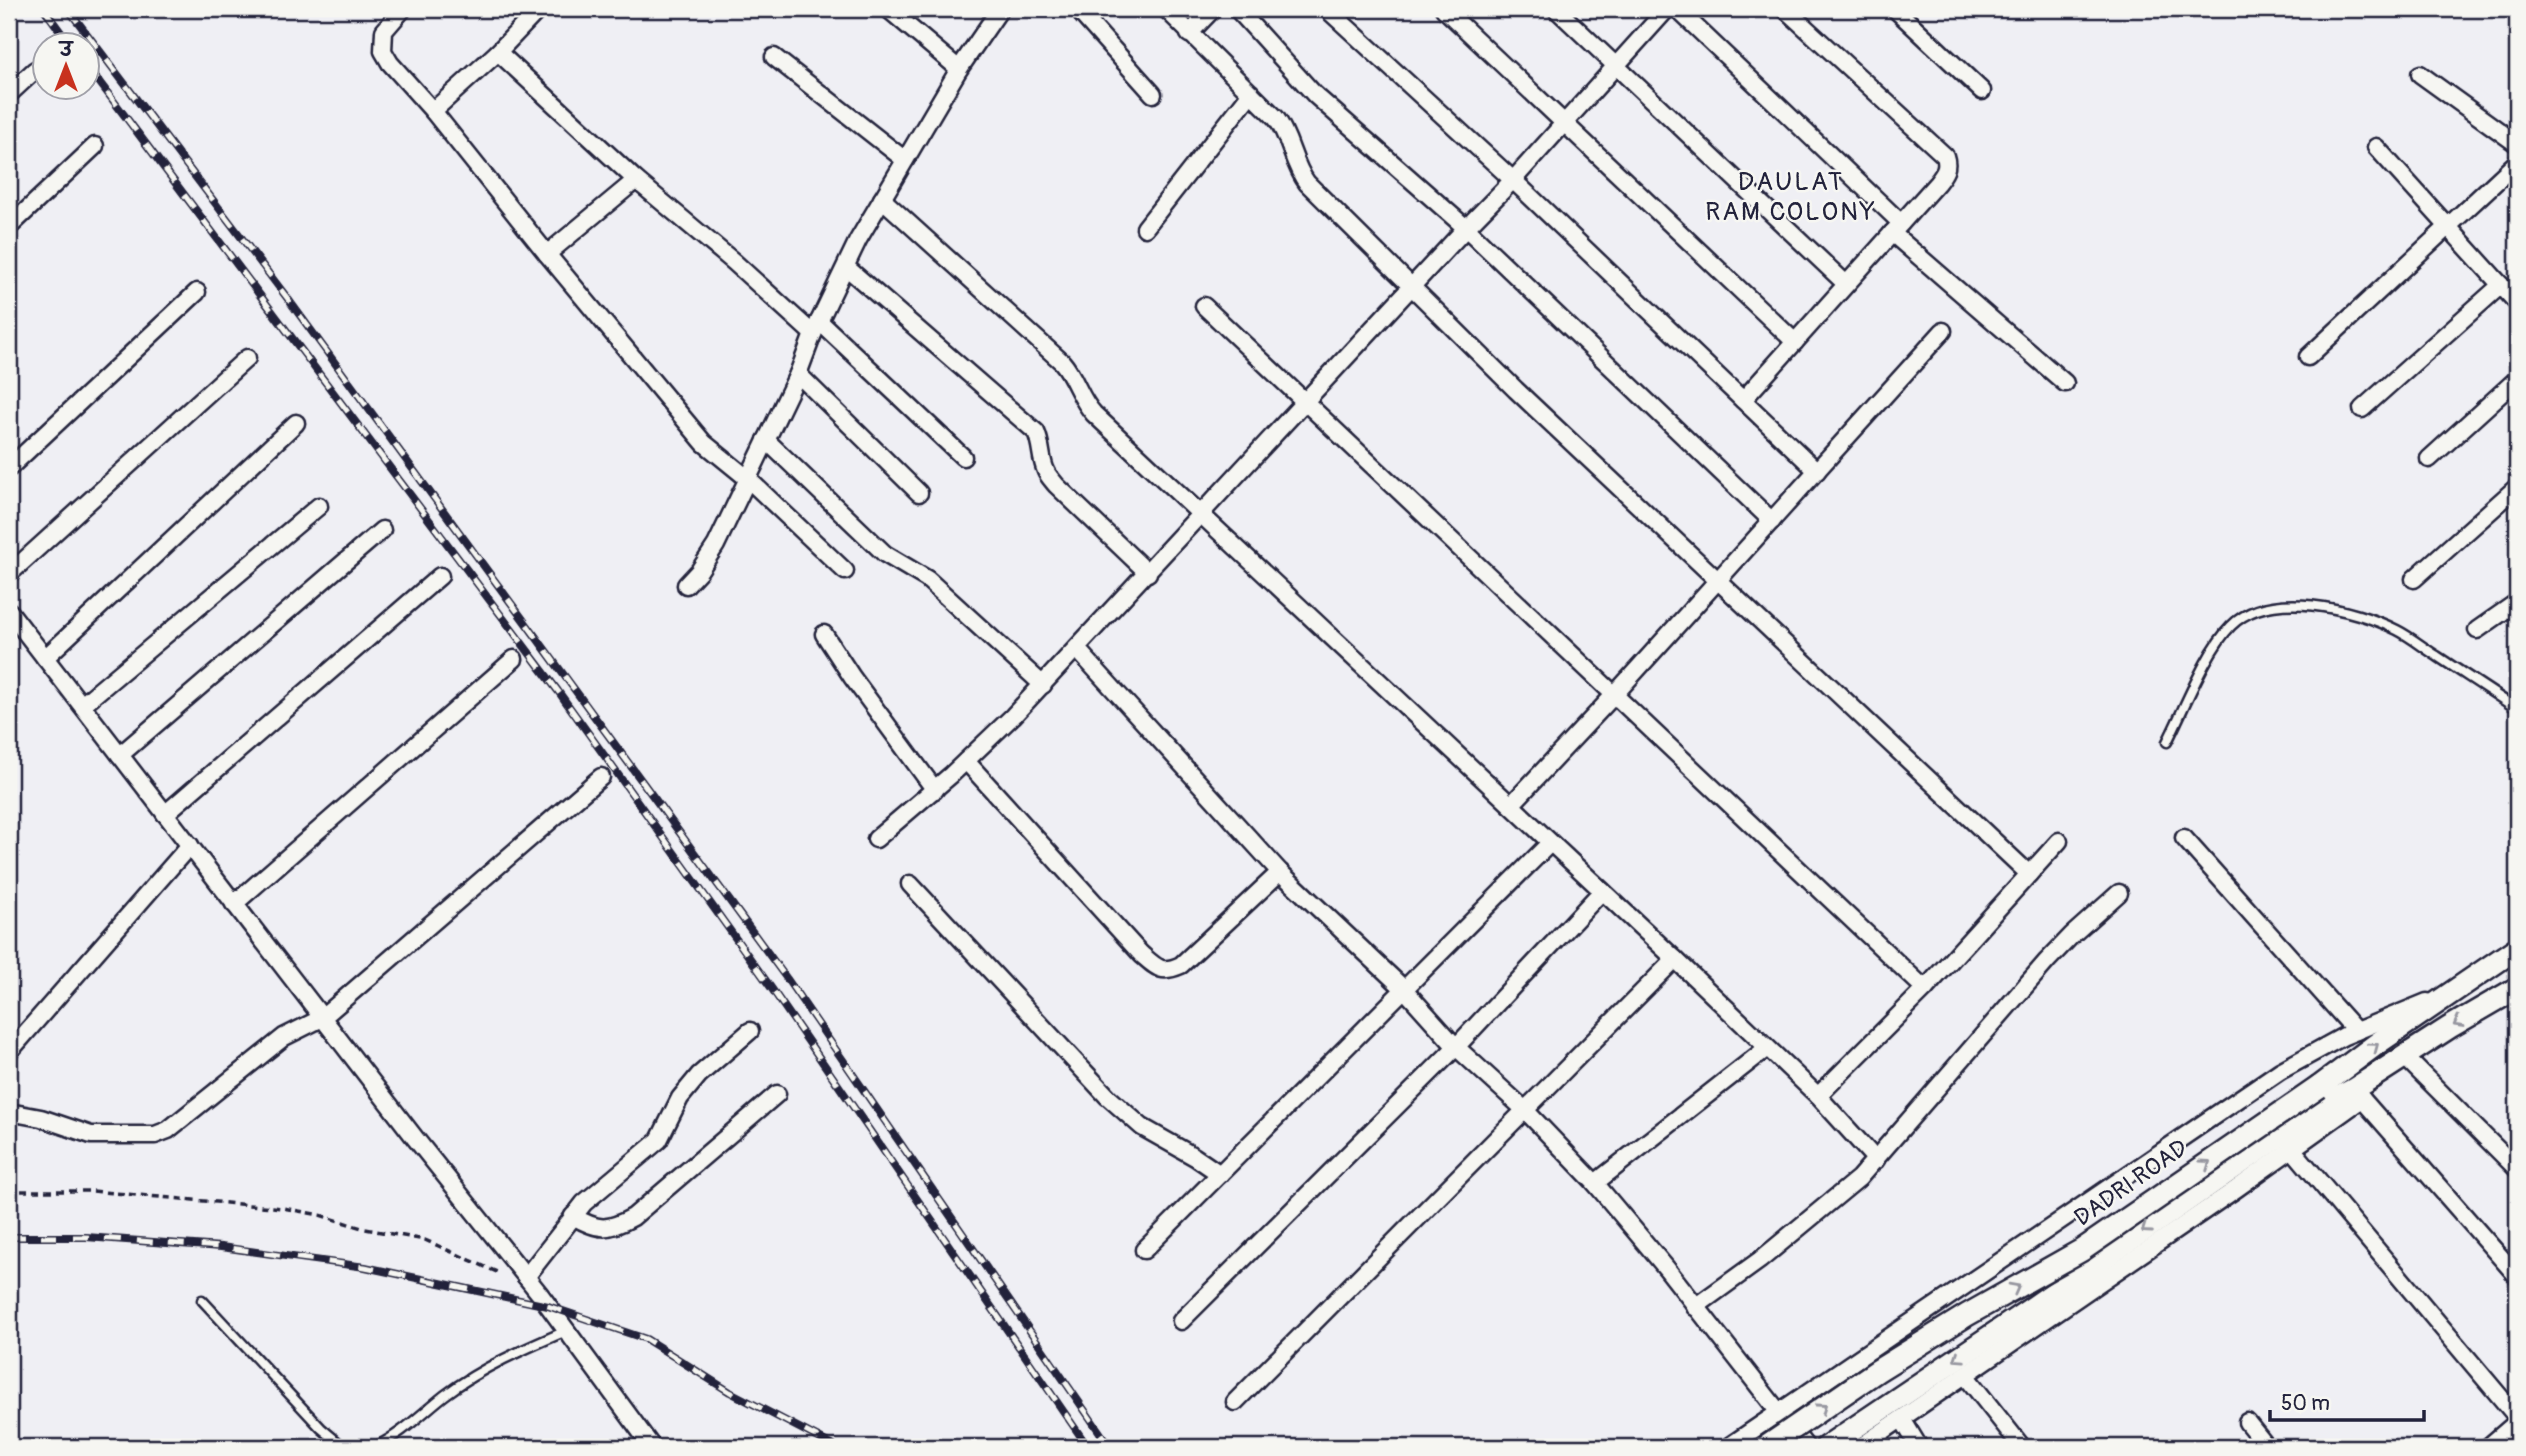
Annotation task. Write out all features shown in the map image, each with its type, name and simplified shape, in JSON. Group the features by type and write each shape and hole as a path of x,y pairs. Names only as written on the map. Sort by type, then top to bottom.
{"street":[{"path":"403,9 384,31 383,51 397,71 433,111 547,254 704,443 747,478 845,571"},
{"path":"433,111 498,52 539,9"},
{"path":"888,9 958,69"},
{"path":"686,585 716,545 798,374 816,328 882,199 958,69 1000,9"},
{"path":"1077,9 1153,94"},
{"path":"1166,9 1285,130 1294,161 1307,183 1516,390 2029,874"},
{"path":"1189,34 1213,9"},
{"path":"1237,9 1315,95 1466,228 1772,521"},
{"path":"1327,9 1513,180 1817,471"},
{"path":"1444,9 1795,342"},
{"path":"1556,9 1846,284"},
{"path":"876,839 935,790 1043,685 1513,180 1667,9"},
{"path":"1677,9 1896,228 2065,383"},
{"path":"1743,400 1945,173 1947,164 1945,156 1785,9"},
{"path":"1895,9 1982,91"},
{"path":"498,52 636,180 816,328 963,457"},
{"path":"774,57 905,160"},
{"path":"9,94 32,73"},
{"path":"2420,74 2517,144"},
{"path":"1145,228 1251,93"},
{"path":"9,227 95,146"},
{"path":"2376,147 2517,303"},
{"path":"2308,357 2517,162"},
{"path":"547,254 636,180"},
{"path":"882,199 1062,362 1073,374 1083,402 1094,414 1675,959 1818,1096 1877,1160"},
{"path":"846,267 1036,432 1042,443 1041,453 1046,471 1056,485 1147,573"},
{"path":"2362,409 2501,285"},
{"path":"9,468 198,292"},
{"path":"1204,306 1925,989"},
{"path":"1511,805 1943,331"},
{"path":"9,574 247,358"},
{"path":"798,374 919,493"},
{"path":"2429,459 2517,379"},
{"path":"46,658 296,423"},
{"path":"766,440 885,554 927,579 1043,685"},
{"path":"2414,579 2517,487"},
{"path":"82,705 319,506"},
{"path":"120,755 382,530"},
{"path":"165,814 440,576"},
{"path":"2477,630 2517,602"},
{"path":"9,611 322,1018 526,1277 652,1447"},
{"path":"824,634 852,677 935,790"},
{"path":"1077,649 1280,872 1404,989 1456,1047 1525,1110 1595,1183 1667,1269 1806,1447"},
{"path":"234,904 514,659"},
{"path":"966,761 1157,968 1170,970 1181,965 1280,872"},
{"path":"9,1112 41,1118 92,1135 155,1135 168,1130 284,1037 322,1018 601,777"},
{"path":"2184,838 2357,1031"},
{"path":"1818,1096 1925,989 2059,841"},
{"path":"1144,1250 1550,843"},
{"path":"9,1052 190,845"},
{"path":"910,884 1108,1097 1142,1127 1220,1174"},
{"path":"1181,1321 1456,1047 1602,891"},
{"path":"1695,1307 1760,1260 1844,1192 1877,1160 2024,986 2072,935 2119,894"},
{"name":"DADRI ROAD","path":"1766,1447 1877,1371 1967,1315 2081,1250 2517,948"},
{"path":"1235,1402 1675,959"},
{"name":"DADRI ROAD","path":"1826,1447 2326,1104 2358,1094 2405,1057 2450,1027 2517,988"},
{"path":"1728,1447 2280,1072 2357,1031 2457,990"},
{"path":"526,1277 573,1216 596,1192 659,1140 680,1098 699,1075 750,1031"},
{"path":"1595,1183 1767,1048"},
{"path":"2405,1057 2517,1169"},
{"path":"573,1216 591,1226 607,1229 633,1217 776,1094"},
{"path":"1860,1447 2292,1150 2358,1094 2517,1276"},
{"path":"2292,1150 2517,1419 2488,1447"},
{"path":"1965,1375 2022,1447"},
{"path":"1902,1419 1919,1447"},
{"path":"2247,1422 2267,1447"}],"lane":[{"path":"2167,742 2218,640 2233,623 2273,605 2286,603 2316,605 2399,630 2517,709"},
{"path":"202,1300 321,1429 340,1444 349,1447"},
{"path":"375,1447 392,1439 446,1394 485,1369 566,1331"}],"path":[{"path":"9,1192 92,1191 283,1208 320,1215 365,1229 425,1240 506,1277"}],"railway":[{"path":"44,9 61,32"},
{"path":"68,9 288,299 787,979 1110,1447"},
{"path":"102,86 558,691 772,989 1088,1447"},
{"path":"9,1237 86,1237 221,1247 365,1267 548,1306 646,1339 730,1392 836,1447"}],"district":[{"name":"DAULAT RAM COLONY","path":"1791,197"}]}
